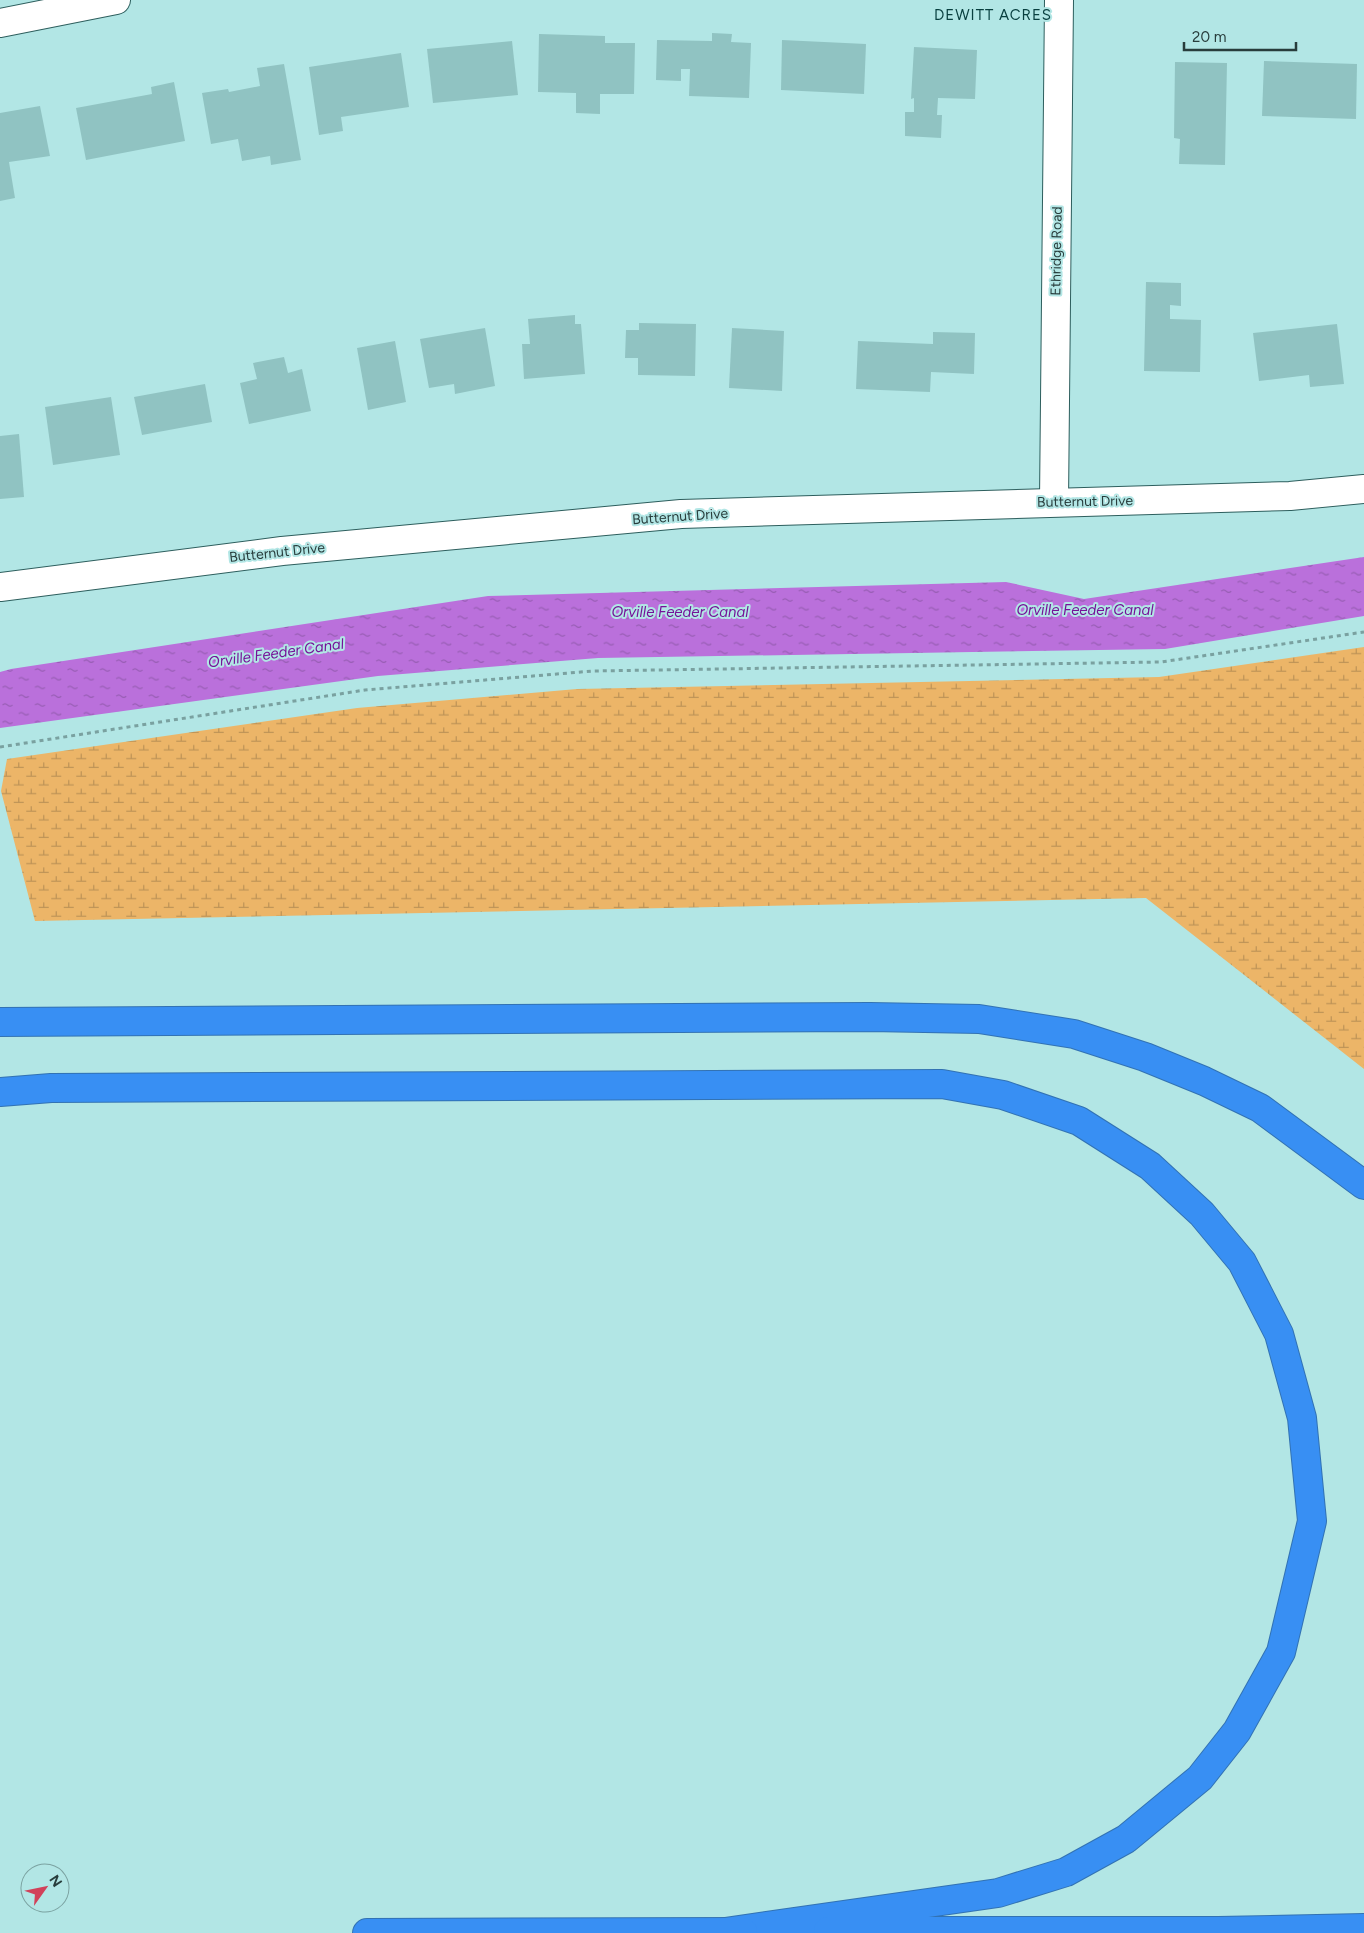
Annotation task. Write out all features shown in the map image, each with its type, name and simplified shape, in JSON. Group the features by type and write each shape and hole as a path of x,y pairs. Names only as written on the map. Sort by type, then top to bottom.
{"highway":[{"path":"0,1022 870,1017 979,1019 1074,1034 1144,1057 1204,1080 1260,1108 1364,1185"},
{"path":"0,1092 51,1088 942,1084 1003,1095 1079,1121 1150,1166 1202,1214 1242,1262 1280,1334 1302,1418 1312,1521 1281,1652 1237,1730 1200,1778 1126,1839 1066,1872 998,1893 725,1932"},
{"path":"367,1933 1218,1931 1364,1928"}],"street":[{"path":"0,23 116,0"},
{"name":"Ethridge Road","path":"1054,501 1059,0"},
{"name":"Butternut Drive","path":"0,587 282,551 682,514 1054,501 1290,496 1364,489"}],"path":[{"path":"0,747 365,690 593,671 1161,662 1364,632"}],"green space":[{"path":"1364,647 1364,1069 1146,898 35,921 1,791 7,759 357,708 577,689 1159,677"}],"water":[{"name":"Orville Feeder Canal","path":"1364,557 1364,616 1165,649 598,658 378,676 0,728 0,672 11,669 488,596 1006,582 1084,599"}],"building":[{"path":"712,33 732,34 731,42 751,43 749,98 689,96 690,69 681,69 681,81 656,80 657,40 712,41"},
{"path":"539,34 605,36 605,43 635,43 634,94 600,94 600,114 576,113 576,93 538,92"},
{"path":"782,40 866,44 864,94 781,90"},
{"path":"512,41 518,95 433,103 427,49"},
{"path":"914,47 977,50 975,99 938,98 937,115 942,115 941,138 905,136 905,112 914,112 914,98 911,99"},
{"path":"401,53 409,107 341,117 343,131 319,135 309,67"},
{"path":"1264,61 1357,64 1356,119 1262,116"},
{"path":"1175,62 1227,63 1225,165 1179,164 1180,139 1174,138"},
{"path":"284,64 301,160 271,165 270,156 242,161 238,139 211,144 202,93 228,89 229,92 260,86 257,68"},
{"path":"174,82 185,141 86,160 76,108 152,94 151,87"},
{"path":"40,106 50,156 9,162 15,198 0,201 0,113"},
{"path":"1146,282 1181,283 1181,306 1170,305 1170,319 1201,320 1200,372 1144,371"},
{"path":"575,315 575,324 581,324 585,374 524,379 522,344 530,344 528,319"},
{"path":"639,323 696,324 695,376 638,375 638,358 625,358 626,330 639,330"},
{"path":"1337,324 1344,384 1310,387 1309,375 1259,381 1253,333"},
{"path":"485,328 495,386 455,394 454,384 429,388 420,339"},
{"path":"732,328 784,331 782,391 729,388"},
{"path":"933,332 975,333 974,374 931,372 930,392 856,389 858,341 933,344"},
{"path":"395,341 406,402 368,410 357,348"},
{"path":"284,357 288,373 302,369 311,411 249,424 240,383 257,379 253,363"},
{"path":"205,384 212,422 142,435 134,397"},
{"path":"111,397 120,455 53,465 45,407"},
{"path":"19,434 24,497 0,499 0,436"}],"district":[{"name":"DEWITT ACRES","path":"993,15"}]}
